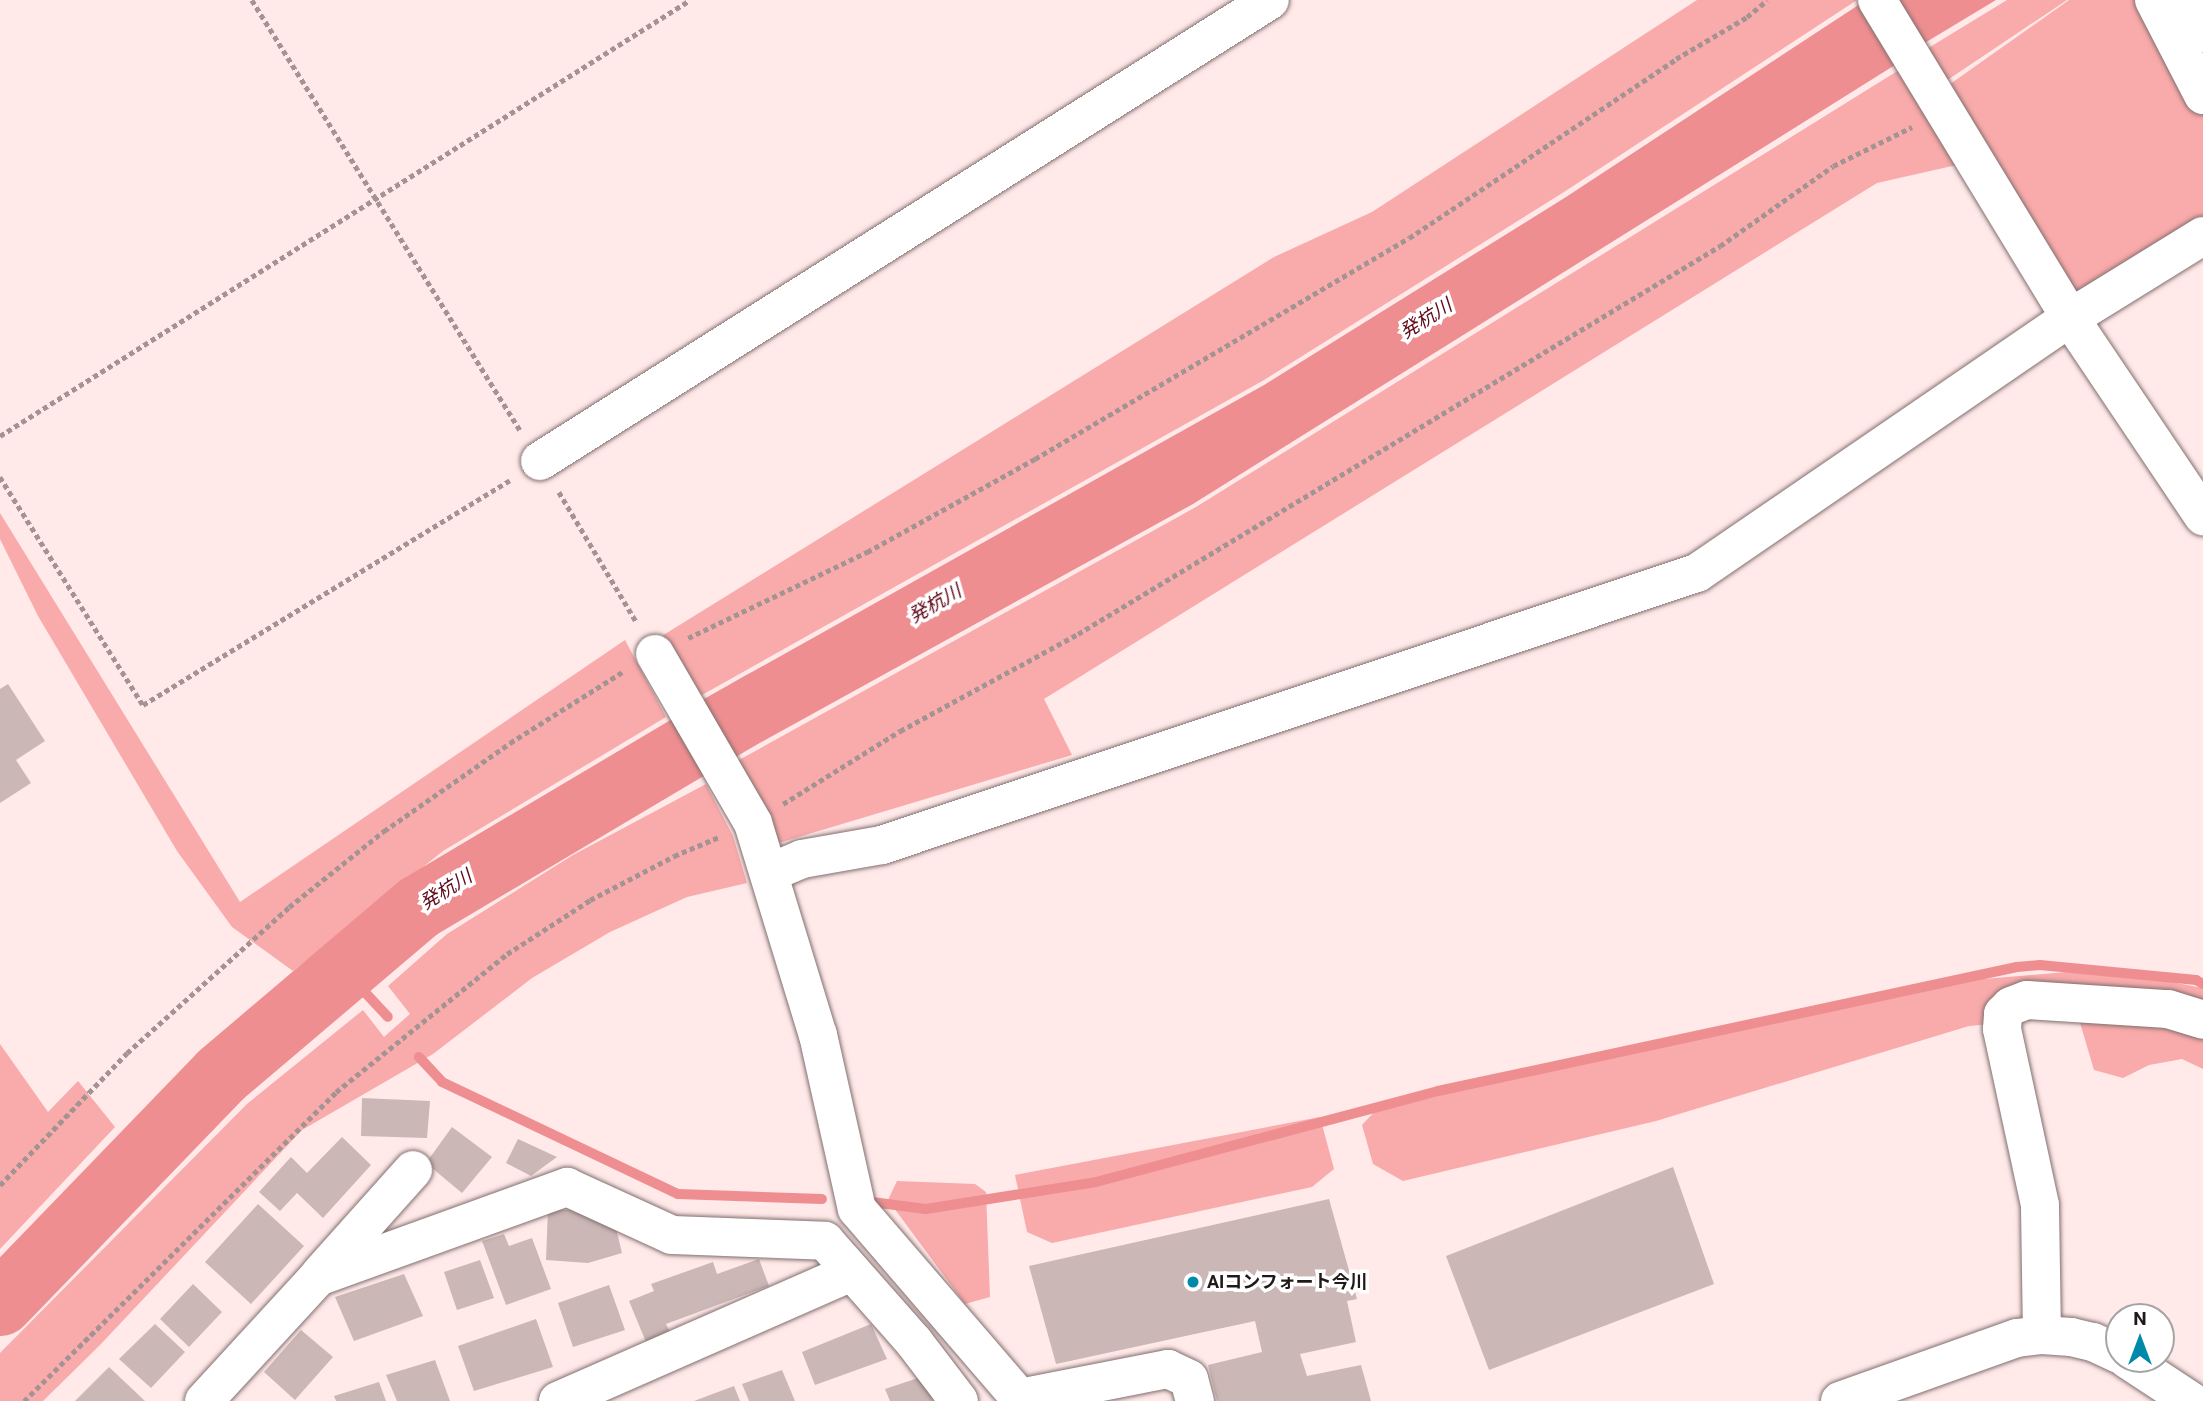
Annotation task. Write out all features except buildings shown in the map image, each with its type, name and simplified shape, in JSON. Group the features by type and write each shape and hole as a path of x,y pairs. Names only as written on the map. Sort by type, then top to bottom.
{"main road":[{"path":"540,461 1270,0"},
{"path":"1877,0 2070,318 2203,516"},
{"path":"2154,0 2203,95"},
{"path":"2187,0 2203,33"},
{"path":"769,873 802,859 882,845 1697,573 2070,318 2203,236"},
{"path":"655,654 748,813 818,1035 858,1209 1021,1400 1139,1387 1168,1369 1189,1379 1195,1401"},
{"path":"2042,1335 2040,1205 2002,1029 2003,1014 2011,1006 2027,1000 2168,1009 2203,1020"},
{"path":"204,1401 413,1170"},
{"path":"318,1277 567,1187 672,1236 825,1241 914,1342 959,1401"},
{"path":"558,1401 852,1272"},
{"path":"1840,1401 1984,1347 2017,1338 2042,1335 2093,1342 2105,1348"},
{"path":"2148,1373 2191,1401"}],"path":[{"path":"252,0 540,461 655,654"},
{"path":"0,436 690,0"},
{"path":"0,1176 2,1183 127,1054 289,907 384,831 510,743 613,677 655,654 867,552 1046,452 1409,238 1676,59 1747,17 1767,0"},
{"path":"24,1401 336,1091 507,954 590,900 1078,634 1720,246 1833,166 1940,100"},
{"path":"0,477 143,705 540,461"}],"shaded area":[{"path":"1697,0 1857,0 1564,192 1264,380 693,700 657,639 1274,257 1372,212"},
{"path":"2007,0 2067,0 1937,87 1917,55"},
{"path":"2069,0 2141,0 2203,110 2203,223 2073,304 1946,87"},
{"path":"1899,70 1961,164 1877,183 1044,699 1072,755 772,845 730,765 1196,507"},
{"path":"0,513 240,902 625,640 666,717 443,851 293,971 232,927 177,851 38,616 0,539"},
{"path":"706,784 733,836 747,883 687,897 610,932 532,978 433,1054 302,1130 100,1345 43,1401 0,1401 0,1353 247,1104 363,1010 384,1037 410,1014 388,986 447,934 573,855"},
{"path":"2102,969 2203,988 2203,1069 2182,1059 2149,1065 2123,1078 2094,1070 2078,1016 1969,1026 1656,1121 1403,1181 1373,1164 1362,1125 1379,1107 1984,979"},
{"path":"0,1044 48,1112 78,1081 115,1127 0,1249"},
{"path":"1320,1117 1334,1169 1312,1187 1052,1243 1027,1232 1015,1175"},
{"path":"897,1181 975,1184 986,1192 990,1297 965,1304 888,1200"}],"water":[{"path":"1883,0 1996,0 1913,50"},
{"path":"1860,4 1895,65 1193,504 727,761 695,704 1264,385 1566,197"}],"waterway":[{"name":"発杭川","path":"0,1303 220,1075 418,907 762,703"},
{"path":"872,1202 926,1209 1096,1182 1438,1091 2017,967 2040,965 2196,980 2203,984"},
{"path":"344,970 388,1017"},
{"path":"419,1057 442,1082 678,1194 822,1199"}],"place":[{"name":"AIコンフォート今川","path":"1193,1282"}]}
